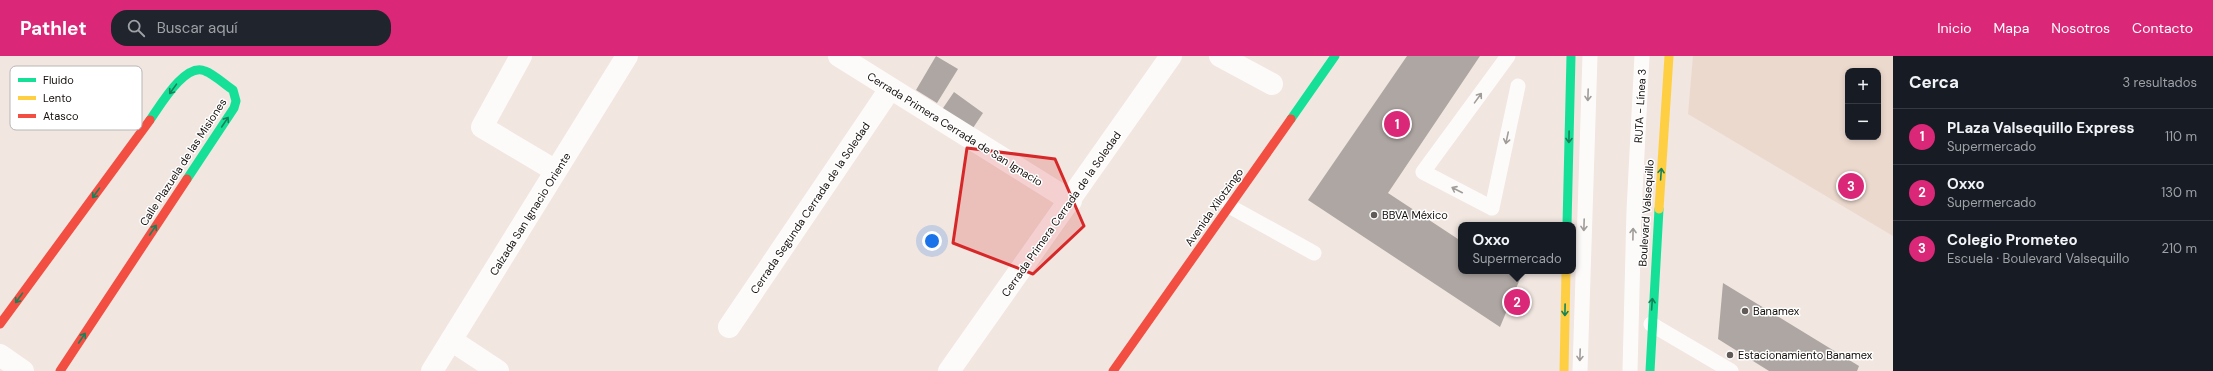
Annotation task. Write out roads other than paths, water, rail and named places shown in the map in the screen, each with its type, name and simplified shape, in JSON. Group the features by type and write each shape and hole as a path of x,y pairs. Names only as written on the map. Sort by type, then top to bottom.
{"street":[{"path":"521,56 482,127 556,171"},
{"name":"Calzada San Ignacio Oriente","path":"432,371 627,56"},
{"name":"Cerrada Primera Cerrada de San Ignacio","path":"839,56 1071,200"},
{"name":"Cerrada Primera Cerrada de la Soledad","path":"949,371 1071,200 1171,56"},
{"path":"1220,56 1272,84"},
{"name":"Avenida Xilotzingo","path":"1113,371 1335,56"},
{"path":"1567,222 1571,56"},
{"name":"Boulevard Valsequillo","path":"1650,371 1651,324 1669,56"},
{"name":"Calle Plazuela de las Misiones","path":"0,324 180,79 191,71 204,70 233,90 236,101 234,108 60,371"},
{"name":"Cerrada Segunda Cerrada de la Soledad","path":"729,328 890,89"},
{"path":"1564,371 1566,274"},
{"path":"451,340 498,371"},
{"path":"0,355 23,371"}],"lane":[{"path":"1508,56 1423,172 1492,208 1518,86"},
{"path":"1580,371 1590,56"},
{"name":"RUTA - Línea 3","path":"1630,371 1634,211 1642,56"},
{"path":"1229,206 1314,253"},
{"path":"1651,324 1731,371"}],"place":[{"name":"PLaza Valsequillo Express","path":"1397,124"},
{"name":"Colegio Prometeo","path":"1851,186"},
{"name":"BBVA México","path":"1374,215"},
{"name":"Oxxo","path":"1517,302"},
{"name":"Banamex","path":"1745,311"},
{"name":"Estacionamiento Banamex","path":"1730,355"}]}
